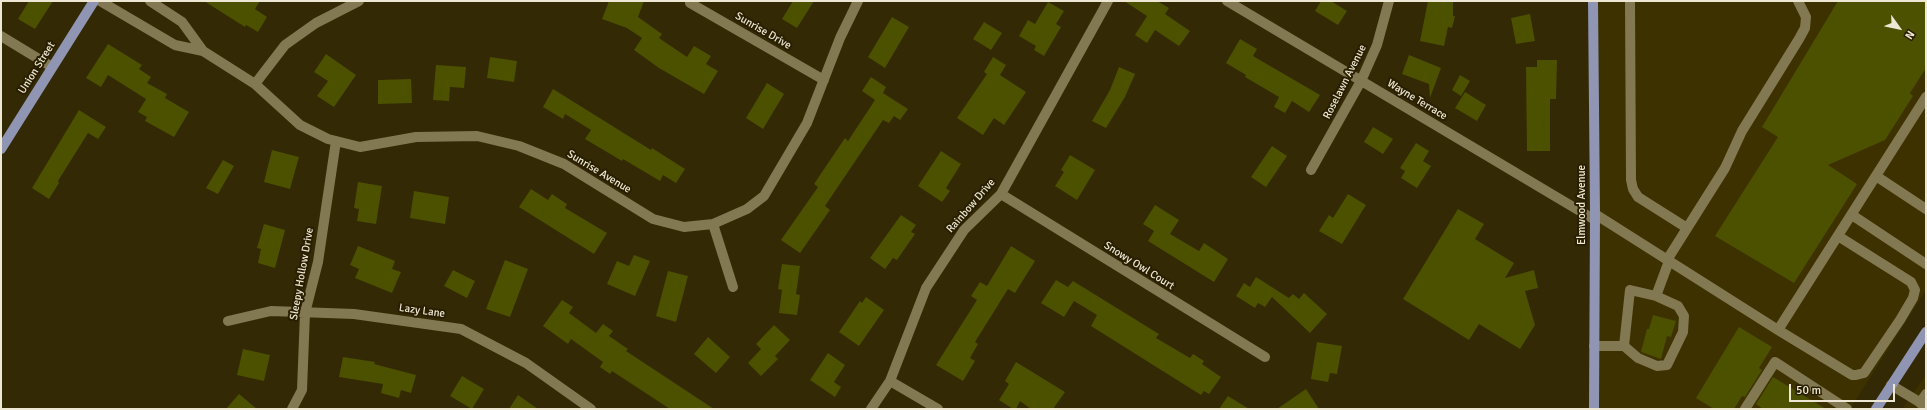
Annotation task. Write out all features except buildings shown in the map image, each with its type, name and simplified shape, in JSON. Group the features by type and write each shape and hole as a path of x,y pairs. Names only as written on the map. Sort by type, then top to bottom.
{"main road":[{"name":"Union Street","path":"1,149 94,1"},
{"name":"Elmwood Avenue","path":"1592,1 1595,217 1594,409"},
{"path":"1876,409 1924,337"}],"street":[{"name":"Sunrise Avenue","path":"100,1 175,45 203,51 255,84 300,125 328,139 360,147 416,138 477,136 519,146 564,164 653,219 684,227 713,224 747,209 764,196 807,123 840,38 858,1"},
{"name":"Sunrise Avenue","path":"150,1 182,22 203,51"},
{"path":"255,84 285,45 316,23 359,1"},
{"name":"Rainbow Drive","path":"871,409 890,381 926,288 964,230 1001,194 1108,1"},
{"name":"Wayne Terrace","path":"1227,1 1595,217 1852,375 1856,375 1864,373 1900,320 1913,298 1915,290 1911,282 1838,236"},
{"name":"Roselawn Avenue","path":"1311,170 1361,81 1377,45 1389,1"},
{"path":"1630,1 1631,180 1633,189 1638,197 1687,228"},
{"path":"1656,296 1668,261 1725,168 1742,131 1805,28 1806,16 1798,1"},
{"name":"Sunrise Drive","path":"690,3 824,80"},
{"path":"1,36 52,67"},
{"path":"1778,330 1926,97"},
{"name":"Sleepy Hollow Drive","path":"292,409 302,390 305,313 318,262 336,141"},
{"path":"1876,176 1926,210"},
{"name":"Snowy Owl Court","path":"1001,194 1265,357"},
{"path":"1852,214 1926,264"},
{"path":"713,224 733,287"},
{"path":"1594,346 1624,346 1638,358 1657,366 1667,365 1683,332 1684,316 1678,306 1656,296 1630,290 1624,346"},
{"name":"Lazy Lane","path":"228,321 271,311 354,314 460,329 526,363 591,409"},
{"path":"1746,409 1775,362 1847,409"},
{"path":"890,381 938,409"},
{"path":"1891,385 1923,404 1926,394"}],"shaded area":[{"path":"1593,1 1926,1 1926,290 1850,409 1594,409"},
{"path":"1926,375 1926,409 1902,409"}]}
